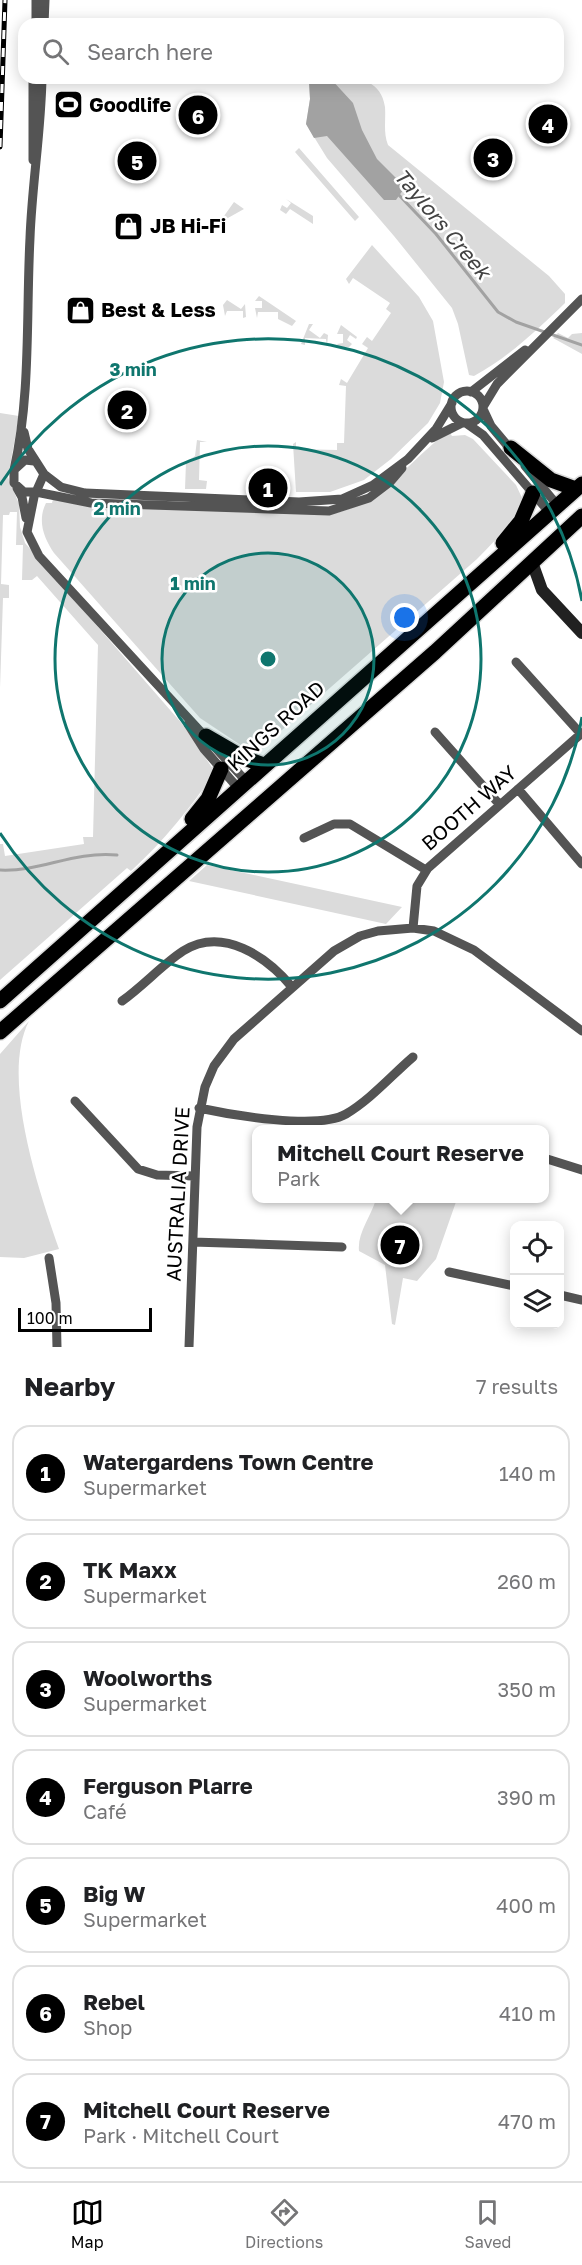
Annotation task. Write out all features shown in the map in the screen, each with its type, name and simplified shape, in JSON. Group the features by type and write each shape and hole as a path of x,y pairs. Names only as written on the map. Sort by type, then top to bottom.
{"main road":[{"path":"511,448 551,480 579,486"},
{"name":"KINGS ROAD","path":"0,1001 579,486"},
{"path":"475,578 521,521 533,493"},
{"path":"554,509 568,529"},
{"path":"0,1032 259,806 582,516"},
{"path":"206,736 244,758 264,765"},
{"path":"158,861 208,800 220,769"},
{"path":"242,784 259,806"}],"street":[{"path":"36,0 36,18"},
{"path":"44,18 45,0"},
{"path":"33,84 34,186 23,426 13,479 22,496 29,540 39,556 186,719 206,736 242,784"},
{"path":"34,186 42,84"},
{"path":"427,440 479,418 490,392 534,344 582,298"},
{"path":"16,487 24,492 36,492 91,503 329,511 354,504 381,490 427,440 460,393 471,392 534,344"},
{"path":"471,392 480,397 491,426 511,448 554,509"},
{"path":"452,403 452,413 483,435 533,493 554,509"},
{"path":"23,426 26,444 34,461 44,474 61,487 85,493 322,502 342,499 362,491 408,459"},
{"path":"14,470 25,460 34,461"},
{"path":"28,526 36,492 44,474"},
{"path":"532,562 543,590 580,633"},
{"path":"516,577 543,590"},
{"path":"516,662 581,733"},
{"path":"186,719 196,738 220,769 242,784"},
{"path":"435,732 500,805"},
{"name":"BOOTH WAY","path":"413,928 415,894 426,870 581,733"},
{"path":"518,789 582,864"},
{"path":"304,838 334,824 350,824 426,870"},
{"name":"AUSTRALIA DRIVE","path":"189,1347 194,1176 199,1108 209,1076 228,1047 333,951 352,940 378,930 413,928 434,931 466,945 582,1032"},
{"path":"122,1001 183,951 209,942 249,950 275,968 292,987"},
{"path":"199,1108 259,1118 317,1120 338,1118 352,1110 413,1057"},
{"path":"75,1101 107,1134 125,1159 138,1169 157,1175 194,1176"},
{"path":"549,1160 582,1170"},
{"path":"193,1242 342,1247"},
{"path":"49,1258 56,1303 57,1347"},
{"path":"449,1272 510,1285"},
{"path":"564,1296 582,1300"}],"shaded area":[{"path":"309,84 371,84 376,87 382,95 385,107 385,131 388,145 549,276 565,294 565,303 511,352 474,376 469,375 458,324 452,308 327,158 306,124 310,99"},
{"path":"309,84 336,84 353,103 362,130 377,159 402,184 403,190 396,200 384,200 327,136 314,138 306,124 310,99"},
{"path":"299,148 359,217 355,221 295,152"},
{"path":"286,199 313,216 313,224 290,209 286,214 280,210 282,205 287,208 291,203"},
{"path":"234,202 244,209 219,223"},
{"path":"372,245 419,297 433,321 444,382 440,403 428,423 391,459 364,480 330,492 296,492 293,444 296,442 296,449 337,450 337,443 344,443 346,386 339,385 341,379 347,383 368,348 362,344 367,337 372,341 391,313 386,309 390,303 353,278 349,284 346,279"},
{"path":"259,296 296,321 292,326 278,319 278,312 258,312 257,318 255,308 262,308 262,301 255,301"},
{"path":"227,300 241,309 245,304 246,317 243,318 243,311 227,311 225,316 223,305"},
{"path":"309,324 313,324 309,330 320,338 324,333 328,335 327,346 326,339 305,338 305,345 301,344"},
{"path":"341,325 357,337 356,339 350,335 347,340 352,344 349,347 339,347 337,344 343,343 343,334 337,334"},
{"path":"558,333 568,338 572,334 582,333 582,354 553,338"},
{"path":"0,413 19,416 8,477 19,504 20,527 25,543 184,726 215,772 176,824 143,860 131,871 127,868 0,980 0,844 3,844 5,856 84,844 83,837 93,837 98,645 37,576 32,580 22,580 23,545 16,545 17,512 3,515 1,584 9,585 9,598 3,598 0,688"},
{"path":"449,431 452,436 465,435 473,439 516,485 523,500 519,509 503,532 477,559 258,751 248,750 200,718 54,553 43,529 43,510 46,503 52,503 53,499 336,513 369,499 383,489"},
{"path":"197,440 207,442 200,442 199,480 207,481 206,489 185,489 186,462 195,456"},
{"path":"207,865 402,907 386,924 189,881"},
{"path":"29,1021 21,1044 20,1102 33,1166 59,1249 24,1258 0,1257 0,1054"},
{"path":"375,1203 456,1203 436,1259 417,1281 403,1278 395,1325 392,1324 385,1265 359,1251 362,1231"}],"waterway":[{"name":"Taylors Creek","path":"397,193 436,234 498,312 516,322 582,345"},
{"path":"0,870 29,868 86,856 117,855"}],"railway":[{"path":"0,147 5,0"}],"place":[{"name":"Goodlife","path":"68,105"},
{"name":"Rebel","path":"198,115"},
{"name":"Ferguson Plarre","path":"548,124"},
{"name":"Woolworths","path":"493,158"},
{"name":"Big W","path":"137,161"},
{"name":"JB Hi-Fi","path":"129,226"},
{"name":"Best & Less","path":"80,310"},
{"name":"TK Maxx","path":"127,410"},
{"name":"Watergardens Town Centre","path":"268,488"},
{"name":"Mitchell Court Reserve","path":"400,1245"}]}
